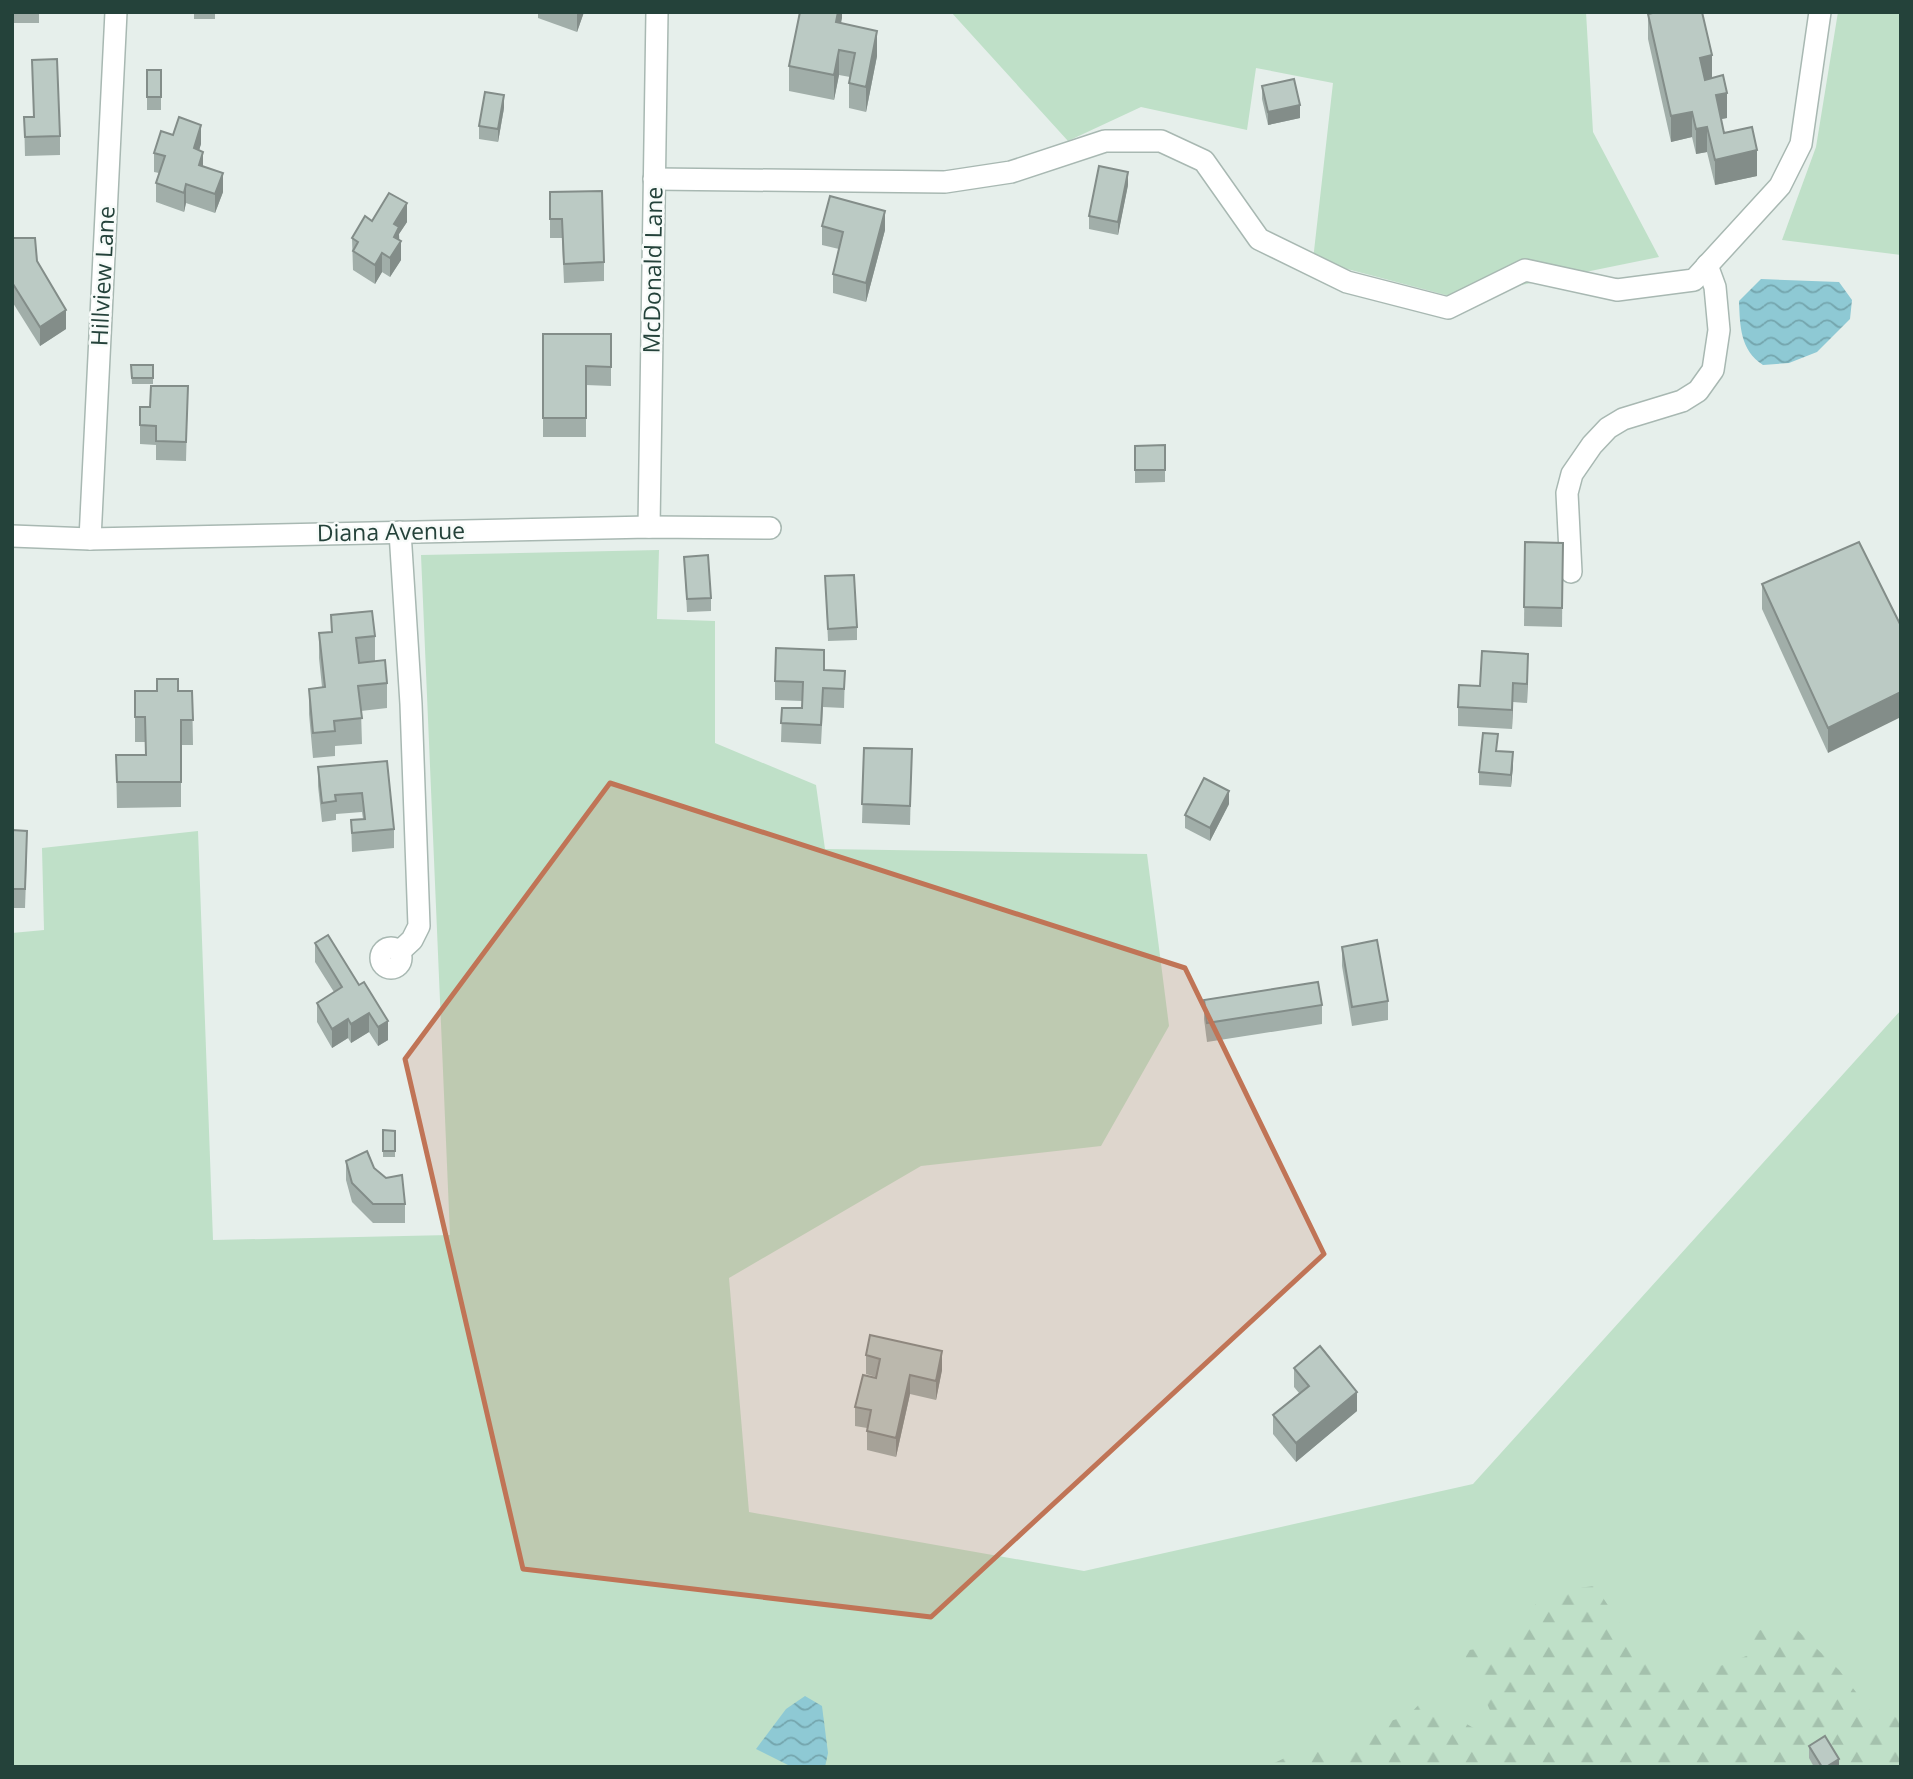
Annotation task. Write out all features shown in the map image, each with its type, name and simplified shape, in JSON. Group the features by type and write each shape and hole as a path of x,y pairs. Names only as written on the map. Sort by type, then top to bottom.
{"street":[{"name":"Hillview Lane","path":"90,539 116,12"},
{"name":"McDonald Lane","path":"649,527 657,12"},
{"path":"654,179 946,182 1011,172 1105,141 1161,141 1204,161 1259,239 1347,282 1448,308 1525,270 1617,290 1694,280 1780,186 1801,144 1820,12"},
{"path":"1571,572 1567,493 1572,474 1592,445 1623,419 1682,401 1698,391 1713,370 1719,330 1715,287 1707,265"},
{"name":"Diana Avenue","path":"12,536 90,539 649,527 770,528"},
{"path":"399,952 412,940 419,926 411,704 400,532"}],"highlighted area":[{"path":"610,783 1185,968 1324,1254 931,1617 523,1569 405,1059"}],"green space":[{"path":"951,12 1586,12 1593,132 1659,257 1457,298 1313,260 1333,83 1256,68 1247,130 1141,107 1068,141"},
{"path":"1838,12 1901,12 1901,255 1782,240 1816,147"},
{"path":"659,550 657,619 715,621 715,743 816,785 825,849 1147,854 1169,1026 1101,1146 921,1166 729,1278 749,1512 1084,1571 1473,1484 1901,1010 1901,1767 12,1767 12,933 44,930 42,848 198,831 213,1240 450,1235 421,555"},
{"path":"1595,1586 1653,1672 1688,1678 1749,1655 1746,1633 1791,1624 1839,1670 1879,1722 1901,1704 1901,1767 1266,1767 1289,1756 1363,1745 1363,1730 1409,1715 1424,1699 1477,1730 1499,1730 1463,1651 1514,1643 1542,1592"}],"water":[{"path":"1761,279 1839,282 1852,300 1850,319 1817,352 1789,363 1763,365 1750,352 1743,337 1739,301"},
{"path":"805,1696 822,1706 828,1753 825,1767 792,1767 756,1749 786,1709"}],"building":[{"path":"800,12 838,12 836,22 877,31 866,87 849,83 855,53 839,50 834,75 789,66"},
{"path":"1702,12 1712,55 1700,58 1705,80 1723,75 1727,93 1716,95 1724,133 1752,127 1757,150 1715,160 1707,127 1696,129 1692,112 1671,116 1648,14"},
{"path":"57,59 60,136 25,137 24,117 34,117 32,60"},
{"path":"147,70 161,70 161,97 147,97"},
{"path":"1294,79 1300,105 1268,112 1262,86"},
{"path":"485,92 504,95 498,129 479,126"},
{"path":"179,117 201,125 194,148 203,152 199,165 223,173 215,194 186,184 184,193 156,183 165,156 154,153 161,131 173,135"},
{"path":"1099,166 1128,172 1118,222 1089,216"},
{"path":"602,191 604,262 564,264 562,219 550,219 550,192"},
{"path":"389,193 407,203 394,224 399,227 394,237 401,241 390,258 382,253 375,265 353,251 358,242 352,238 365,216 372,221"},
{"path":"830,196 885,211 866,283 833,274 843,232 822,226"},
{"path":"12,238 35,238 37,261 66,310 40,327 13,284"},
{"path":"543,334 611,334 611,367 586,366 586,418 543,418"},
{"path":"131,365 153,365 153,378 132,378"},
{"path":"151,386 188,386 186,442 156,441 156,426 140,425 140,407 150,407"},
{"path":"1165,445 1165,470 1135,470 1135,446"},
{"path":"1525,542 1563,543 1562,608 1524,607"},
{"path":"1859,542 1901,626 1901,692 1828,728 1762,584"},
{"path":"708,555 711,598 687,599 684,557"},
{"path":"854,575 857,627 828,629 825,576"},
{"path":"372,611 375,636 356,638 359,663 385,660 387,683 358,686 362,718 334,721 335,731 313,733 309,689 325,687 319,633 332,632 331,615"},
{"path":"776,648 824,650 824,670 845,671 844,689 823,688 821,725 781,723 782,708 802,708 803,682 775,681"},
{"path":"1482,651 1528,654 1527,684 1513,683 1512,710 1458,707 1459,685 1480,686"},
{"path":"157,679 178,679 178,691 192,691 193,720 181,720 181,782 117,782 116,755 146,755 145,717 135,717 135,691 157,691"},
{"path":"1483,733 1498,734 1496,751 1513,752 1511,775 1479,772"},
{"path":"864,748 912,749 910,806 862,804"},
{"path":"387,761 394,829 352,833 351,820 365,819 362,793 335,795 336,801 322,803 318,767"},
{"path":"1204,778 1229,791 1210,828 1185,815"},
{"path":"12,830 27,831 25,889 12,889"},
{"path":"328,935 359,985 364,982 388,1021 378,1027 369,1013 351,1024 348,1019 332,1029 317,1003 342,987 315,943"},
{"path":"1377,940 1388,1001 1352,1007 1342,947"},
{"path":"1318,982 1322,1005 1207,1023 1204,1000"},
{"path":"383,1130 395,1131 395,1151 383,1151"},
{"path":"367,1151 374,1168 386,1178 402,1175 405,1204 373,1204 352,1183 346,1161"},
{"path":"870,1335 942,1351 936,1381 910,1375 896,1438 867,1431 871,1410 855,1407 863,1375 876,1378 880,1359 866,1355"},
{"path":"1320,1346 1357,1392 1296,1443 1273,1415 1309,1386 1294,1368"},
{"path":"1825,1736 1839,1759 1822,1767 1809,1746"}]}
